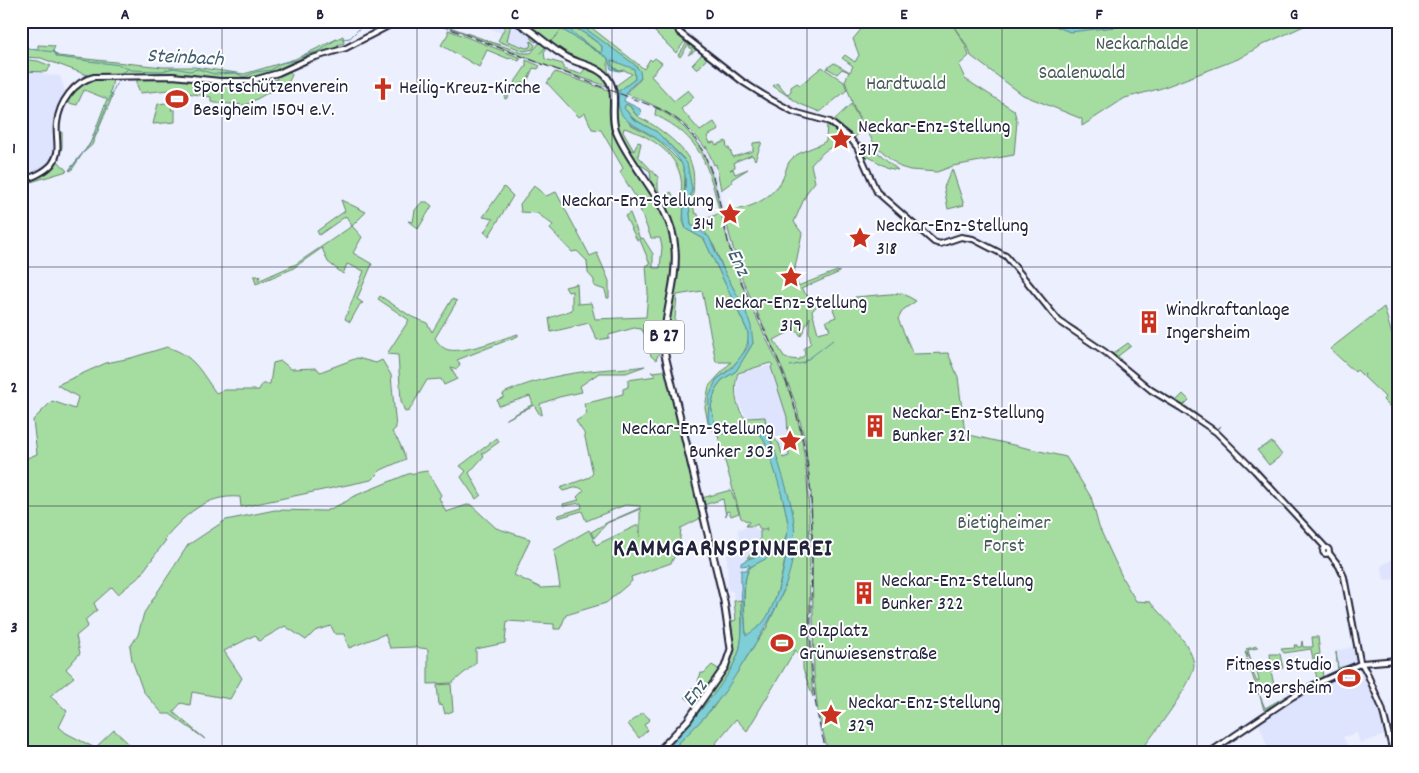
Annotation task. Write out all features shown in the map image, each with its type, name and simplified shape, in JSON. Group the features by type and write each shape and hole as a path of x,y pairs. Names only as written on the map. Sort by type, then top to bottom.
{"main road":[{"path":"21,181 42,172 53,163 58,150 57,123 60,110 72,90 86,79 96,77 173,76 236,82 278,73 309,59 344,49 398,21"},
{"name":"B 27","path":"515,21 542,38 564,56 593,68 607,78 613,93 613,118 617,133 670,224 675,259 666,325 665,355 731,638 730,653 725,667 687,722 658,752"},
{"path":"675,21 679,32 749,86 787,109 830,122 853,141 877,192 936,243 961,237 973,238 1006,256 1058,321 1105,352 1151,390 1216,432 1322,543 1325,549 1324,553 1328,553 1335,559 1345,581 1362,663 1380,701 1393,752"},
{"path":"1210,752 1286,700 1362,663 1398,660"}],"shaded area":[{"path":"426,21 433,21 661,108 686,124 706,149 715,172 735,260 790,387 805,441 811,493 814,675 818,713 828,752 826,752 819,729 812,682 809,493 799,424 774,353 738,275 724,227 713,175 703,151 684,126 660,110"},
{"path":"472,21 513,21 542,39 531,53 522,53 497,44 501,33"},
{"path":"39,70 44,75 60,76 65,91 55,119 56,148 53,158 42,169 21,178 21,71"},
{"path":"773,365 787,417 789,456 783,458 779,444 767,430 765,418 747,417 740,406 737,392 738,376 742,372"},
{"path":"754,527 760,531 760,545 767,545 769,550 749,555 741,563 741,566 749,567 741,570 741,600 734,601 733,591 728,590 727,552 732,551 733,540 739,540 738,529"},
{"path":"1396,557 1398,579 1384,580 1381,566"},
{"path":"1353,647 1354,652 1358,652 1359,666 1353,668 1358,682 1362,680 1360,674 1367,671 1384,708 1389,734 1360,743 1357,733 1343,737 1351,752 1294,752 1292,746 1269,752 1259,723 1303,694 1339,676 1335,651"}],"green space":[{"path":"433,21 522,53 531,53 542,40 567,58 566,60 547,48 544,52 545,59 563,64 563,69 581,74 587,66 604,76 610,87 558,70"},
{"path":"508,21 524,26 530,32 511,24 507,41 526,48 530,47 531,41 535,45 533,49 524,51 498,41"},
{"path":"522,21 554,21 555,25 608,58 608,71 612,76 609,79 554,47 530,25"},
{"path":"573,21 583,21 644,69 650,59 652,61 655,58 662,63 651,76 674,101 688,90 694,97 681,109 700,131 714,122 719,130 707,136 710,143 714,142 716,145 726,141 727,148 729,148 733,157 753,151 753,143 762,142 755,160 752,155 734,162 735,167 730,170 733,169 735,174 748,169 732,179 732,182 721,190 716,164 714,165 706,146 706,149 698,138 680,121 649,103 625,93 640,80 637,67"},
{"path":"632,21 674,21 678,32 709,56 697,70 692,65 703,53 698,49 688,55 692,50 688,45 680,57 678,55 686,44 685,41 676,53 654,31 644,29"},
{"path":"868,21 1043,21 1068,31 1124,26 1139,21 1315,21 1262,45 1238,59 1162,88 1125,98 1082,126 1082,119 1023,95 971,56 968,47 952,24 966,46 969,56 959,65 965,79 1014,110 1017,121 1014,155 953,166 937,172 910,170 900,167 875,145 854,108 845,81 849,72 842,69 837,74 827,68 834,63 850,72 853,66 842,58 845,55 855,62 859,55 853,39"},
{"path":"566,26 580,31 602,46 602,54 568,31"},
{"path":"448,30 521,58 519,61 510,57 509,59 487,50 479,67 441,45 448,34"},
{"path":"530,32 538,40 536,42 531,39"},
{"path":"343,36 344,43 337,45 339,50 249,80 232,80 193,75 90,76 41,58 21,57 21,47 38,50 38,45 55,46 53,51 58,56 163,67 194,67 244,74 295,59"},
{"path":"21,59 38,61 51,66 46,72 21,71"},
{"path":"526,60 540,66 538,69 533,68 528,80 517,86 506,99 504,98 526,66"},
{"path":"611,60 631,67 635,71 635,79 619,91 613,88 632,74 624,70 619,71 612,66"},
{"path":"822,67 844,82 847,90 820,112 800,104 773,86 777,83 787,95 791,91 791,87 797,83 800,85"},
{"path":"290,71 292,75 289,81 246,105 216,103 211,102 211,97 169,90 140,93 137,85 137,77 152,77 215,82 261,80 264,88 269,86 270,82 277,79 276,75"},
{"path":"555,72 611,91 612,121 664,214 672,240 673,257 661,348 656,360 651,356 646,336 641,329 634,328 609,335 609,338 597,340 589,323 551,332 549,318 572,310 572,291 568,292 565,287 577,284 578,304 591,303 595,319 646,317 648,292 646,265 650,264 640,240 637,240 625,216 630,213 640,239 643,238 653,254 653,268 660,268 662,247 660,238 651,238 635,196 620,172 623,168 601,130 592,129 585,113 579,117 547,83"},
{"path":"100,78 113,79 110,94 113,95 92,145 83,153 71,171 69,170 90,144 107,99 84,90 77,105 65,102 83,82"},
{"path":"614,92 618,93 617,103 630,124 657,139 682,164 685,174 683,221 686,229 704,239 748,332 748,340 743,354 733,366 716,380 708,421 728,434 744,429 756,431 764,440 782,493 788,526 783,544 762,555 747,558 749,555 768,550 767,545 760,545 760,531 767,530 767,527 766,529 760,529 757,524 746,526 749,522 741,518 718,436 708,423 705,407 709,386 731,362 716,362 702,291 677,295 673,343 667,355 702,498 700,498 665,353 676,244 652,188 650,171 641,165 639,166 617,129","holes":["624,128 660,146 676,165 681,177 678,204 671,192 662,198 658,189 658,177 638,156 641,143 638,142 634,151 623,132"]},
{"path":"158,104 173,104 171,110 175,110 175,122 153,124"},
{"path":"626,104 630,106 637,115 667,135 687,156 693,170 693,207 695,213 698,214 699,222 720,213 707,167 693,143 683,133 655,115 656,108 677,121 692,137 703,155 717,194 727,238 740,281 786,382 799,425 805,459 808,493 813,697 803,669 803,659 795,650 747,731 736,719 715,744 725,752 670,752 713,708 767,627 784,590 794,547 794,522 772,442 759,427 751,424 723,429 715,425 711,406 716,388 722,380 736,371 753,343 738,297 725,273 714,246 705,232 691,225 689,203 692,189 684,159 657,132 634,119 624,108","holes":["770,363 773,365 771,367 787,417 789,456 783,458 779,444 767,430 765,417 747,419 740,410 735,391 738,373"]},
{"path":"851,104 863,127 854,139 832,122"},
{"name":"Bietigheimer Forst","path":"827,123 840,135 846,136 852,141 829,148 811,165 815,182 807,192 794,222 802,233 794,273 798,286 837,271 840,272 801,289 817,306 812,311 818,333 830,330 826,321 836,317 833,309 856,300 855,297 902,293 916,301 903,310 898,319 913,354 948,353 958,377 965,434 1066,457 1091,497 1099,527 1124,581 1136,601 1150,602 1176,631 1192,655 1193,672 1188,682 1181,695 1140,752 828,752 818,713 814,675 811,493 805,441 796,405 783,370 740,274 723,210 741,209 764,199 771,194 782,180 789,162 793,158 801,152 826,141","holes":["810,317 809,331 811,343 804,348 805,355 798,360 785,358 774,340 791,331 797,331 801,336"]},
{"path":"58,131 62,132 62,147 58,161 67,171 21,185 21,182 39,174 51,164 57,150"},
{"path":"857,142 874,149 898,170 888,168 869,157 863,159"},
{"path":"952,169 964,205 948,209 944,187"},
{"path":"534,186 546,196 556,192 590,256 597,253 609,281 609,298 607,298 605,290 594,286 594,280 588,273 587,261 577,251 572,252 550,229 553,225 537,213 521,212 520,204"},
{"path":"504,187 513,196 489,236 484,232 493,219 483,217"},
{"path":"341,200 366,212 352,226 346,216 319,235 317,231 345,211"},
{"path":"422,202 427,202 432,206 418,229 408,221 413,222 415,210"},
{"path":"352,226 362,237 353,253 372,264 357,299 363,303 360,304 350,322 345,319 364,271 347,264 343,274 328,262 322,248 292,269 256,284 254,276 260,276 258,281 296,264"},
{"path":"1018,272 1060,318 1078,329 1075,332 1111,355 1128,343 1131,346 1118,356 1121,360 1119,362 1140,379 1176,401 1183,394 1189,400 1184,405 1217,429 1221,426 1217,431 1159,397 1097,348 1064,328 1049,315"},
{"path":"380,296 412,317 427,323 432,332 452,299 457,301 435,338 441,346 447,349 465,349 518,334 518,336 457,360 460,364 457,369 451,367 457,379 444,385 441,379 427,380 409,411 405,412 401,401 398,355 387,354 409,320 378,299"},
{"path":"1384,307 1398,356 1398,425 1396,413 1383,400 1385,397 1364,377 1365,374 1362,375 1357,370 1355,372 1330,349"},
{"path":"167,347 184,354 190,359 216,393 224,390 259,390 262,384 270,384 273,363 281,361 291,369 317,368 320,372 357,358 376,363 382,360 391,375 396,428 392,432 399,442 406,459 381,470 371,480 241,507 240,497 217,499 188,514 164,539 166,540 139,577 118,594 112,587 94,603 97,610 85,620 88,626 76,636 80,653 66,669 74,677 50,696 67,711 59,727 66,733 95,748 114,730 138,752 21,752 21,473 25,470 27,458 37,454 33,420 52,401 75,409 78,397 57,385 106,363 131,358"},
{"path":"645,366 626,373 599,373 580,386 582,392 559,397 540,404 542,414 540,415 534,405 505,420 533,404 530,396 499,406 497,400 504,397 503,394 506,392 552,377 587,371"},
{"path":"666,368 703,517 681,528 679,547 671,563 631,577 632,581 606,603 566,615 560,629 554,629 554,624 507,621 505,643 476,649 476,663 452,683 428,684 428,649 414,647 390,648 385,634 349,648 344,634 335,634 331,626 315,631 306,640 285,626 259,641 255,635 224,651 242,678 230,699 192,692 190,705 181,703 173,712 205,739 170,714 163,714 143,691 132,660 130,647 138,635 144,613 188,545 226,520 275,510 326,511 352,497 408,474 427,471 441,495 439,498 446,512 470,504 496,528 530,539 514,575 541,588 560,587 554,550 589,530 596,545 638,525 640,537 640,509 607,523 594,538 591,532 608,522 640,508 640,506 625,505 586,521 582,511 558,518 559,515 582,508 581,503 563,506 563,504 579,500 577,497 584,490 578,487 563,491 560,488 590,477 593,473 584,433 576,421 587,414 584,404 623,394 623,389 628,387 628,380 656,376 651,372 662,371"},
{"path":"497,438 499,442 482,454 484,456 469,473 481,495 476,499 461,477 466,471 460,466"},
{"path":"1272,442 1282,455 1269,465 1257,450"},
{"path":"731,490 739,513 731,516 729,511 726,512 726,516 723,499 704,505 702,498"},
{"path":"787,544 785,562 772,607 764,622 746,637 745,589 748,572 751,567 779,551"},
{"path":"741,600 742,626 739,651 726,678 706,705 662,752 659,752 681,729 728,663 732,649 730,622 736,620 734,601"},
{"path":"1312,637 1318,637 1320,654 1315,655 1315,661 1321,660 1323,678 1335,672 1264,710 1260,696 1265,708 1317,679 1311,649 1284,653 1281,649 1295,648 1294,645 1301,647 1302,641 1303,647 1313,647"},
{"path":"1257,646 1257,648 1248,650 1252,666 1271,662 1270,654 1280,654 1283,668 1271,671 1275,690 1263,693 1261,687 1258,688 1259,695 1247,659 1257,682 1259,681 1256,667 1251,666 1249,656 1247,658 1245,652 1248,656 1246,649"},
{"path":"1336,652 1338,668 1349,665 1338,671"},
{"path":"712,665 720,670 696,705 685,697 693,687 699,690 701,687 698,681 701,673 704,673"},
{"path":"451,684 453,711 445,714 443,706 439,705 437,685"},
{"path":"643,713 650,719 644,725 648,730 639,738 628,724"}],"water":[{"path":"554,21 570,21 586,29 634,64 640,71 641,78 628,89 624,101 640,109 641,114 637,116 630,106 626,104 624,108 633,119 657,132 687,163 692,189 689,203 691,225 709,237 725,273 745,309 751,326 753,343 736,371 722,380 716,388 711,406 715,425 723,429 742,424 753,424 764,432 776,453 793,515 795,541 793,559 783,592 767,624 722,696 702,720 670,752 662,752 707,702 736,659 740,647 742,628 741,570 746,570 750,565 741,566 741,563 778,548 785,540 788,526 787,519 772,463 760,434 751,429 746,429 723,434 713,429 708,421 709,397 716,380 732,368 748,347 748,332 704,239 686,229 684,220 685,174 683,166 668,148 629,122 621,113 618,100 619,91 635,79 634,69 611,60 612,66 619,71 611,69 608,58 597,51 602,53 602,46 580,30 566,27 590,47 555,25","holes":["787,545 785,563 773,605 762,623 746,636 744,591 750,567 781,551"]},
{"path":"1043,21 1139,21 1124,26 1070,32"}],"waterway":[{"name":"Steinbach","path":"21,48 54,52 57,57 120,65 131,70 162,71 174,68 190,71 198,69 214,74 236,73 244,77 256,72 271,70 281,63 299,60 305,55 320,51 335,40 350,38 367,21"},
{"path":"557,35 563,28"},
{"path":"550,42 556,36"},
{"path":"540,53 547,46"},
{"path":"121,73 127,70"},
{"path":"108,102 118,80"},
{"path":"97,130 107,105"},
{"path":"70,170 88,147 96,132"},
{"path":"790,366 803,363 833,340"}],"railway":[{"path":"429,21 660,109 679,121 693,136 704,154 712,173 736,269 780,366 794,406 805,448 811,498 811,644 813,680 818,716 827,752"}],"place":[{"name":"Heilig-Kreuz-Kirche","path":"383,89"},
{"name":"Sportschützenverein Besigheim 1504 e.V.","path":"177,99"},
{"name":"Neckar-Enz-Stellung 317","path":"841,139"},
{"name":"Neckar-Enz-Stellung 314","path":"730,214"},
{"name":"Neckar-Enz-Stellung 318","path":"860,238"},
{"name":"Neckar-Enz-Stellung 319","path":"791,277"},
{"name":"Windkraftanlage Ingersheim","path":"1149,322"},
{"name":"Neckar-Enz-Stellung Bunker 321","path":"875,426"},
{"name":"Neckar-Enz-Stellung Bunker 303","path":"790,441"},
{"name":"Neckar-Enz-Stellung Bunker 322","path":"864,593"},
{"name":"Bolzplatz Grünwiesenstraße","path":"782,643"},
{"name":"Fitness Studio Ingersheim","path":"1349,678"},
{"name":"Neckar-Enz-Stellung 329","path":"831,715"}],"district":[{"name":"KAMMGARNSPINNEREI","path":"723,550"}],"park label":[{"name":"Neckarhalde","path":"1142,45"},
{"name":"Saalenwald","path":"1082,74"},
{"name":"Hardtwald","path":"906,85"}],"water label":[{"name":"Enz","path":"737,263"},
{"name":"Enz","path":"696,694"}]}
